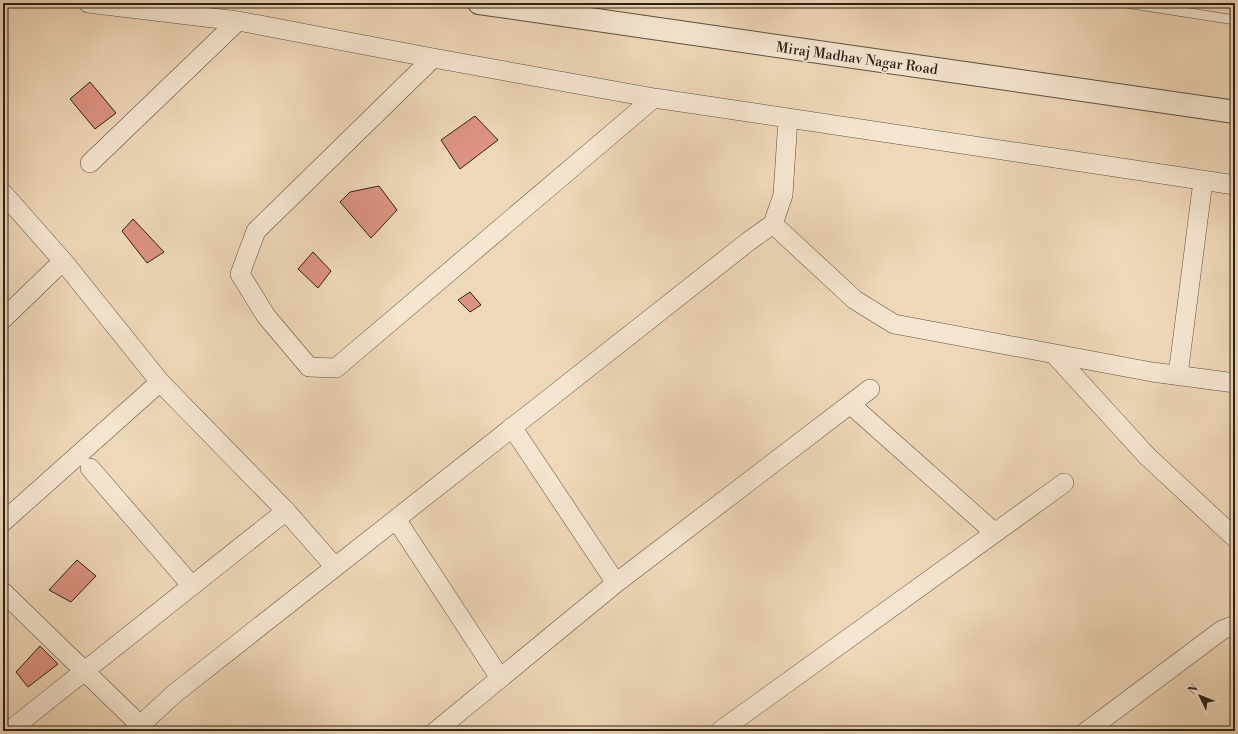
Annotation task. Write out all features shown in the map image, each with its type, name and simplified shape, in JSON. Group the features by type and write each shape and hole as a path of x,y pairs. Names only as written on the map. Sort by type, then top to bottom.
{"street":[{"path":"88,3 238,20 432,58 654,98 1235,185"},
{"name":"Miraj Madhav Nagar Road","path":"479,3 1235,112"},
{"path":"90,163 238,20"},
{"path":"432,58 256,231 240,274 266,316 309,367 336,368 654,98"},
{"path":"3,592 85,672 137,728 174,694 749,241 773,224 783,195 788,118"},
{"path":"1178,375 1203,181"},
{"path":"3,193 63,261 160,382 286,511 335,567"},
{"path":"773,224 855,300 894,324 1145,370 1235,383"},
{"path":"3,319 63,261"},
{"path":"1054,354 1147,456 1235,538"},
{"path":"3,522 160,382"},
{"path":"436,731 616,583 870,389"},
{"path":"850,404 995,533"},
{"path":"512,427 616,583"},
{"path":"90,468 192,586"},
{"path":"720,731 1064,483"},
{"path":"9,731 286,511"},
{"path":"396,519 500,678"},
{"path":"1087,731 1222,630 1235,624"}],"lane":[{"path":"1126,3 1235,20"}],"building":[{"path":"90,82 116,113 95,129 70,99"},
{"path":"475,116 498,140 460,169 441,140"},
{"path":"379,186 397,210 371,238 340,202 350,192"},
{"path":"133,219 164,252 147,263 122,231"},
{"path":"313,252 331,271 318,288 298,269"},
{"path":"470,292 481,305 470,312 458,300"},
{"path":"77,560 96,576 71,602 49,590"},
{"path":"40,646 58,664 28,687 16,672"}]}
